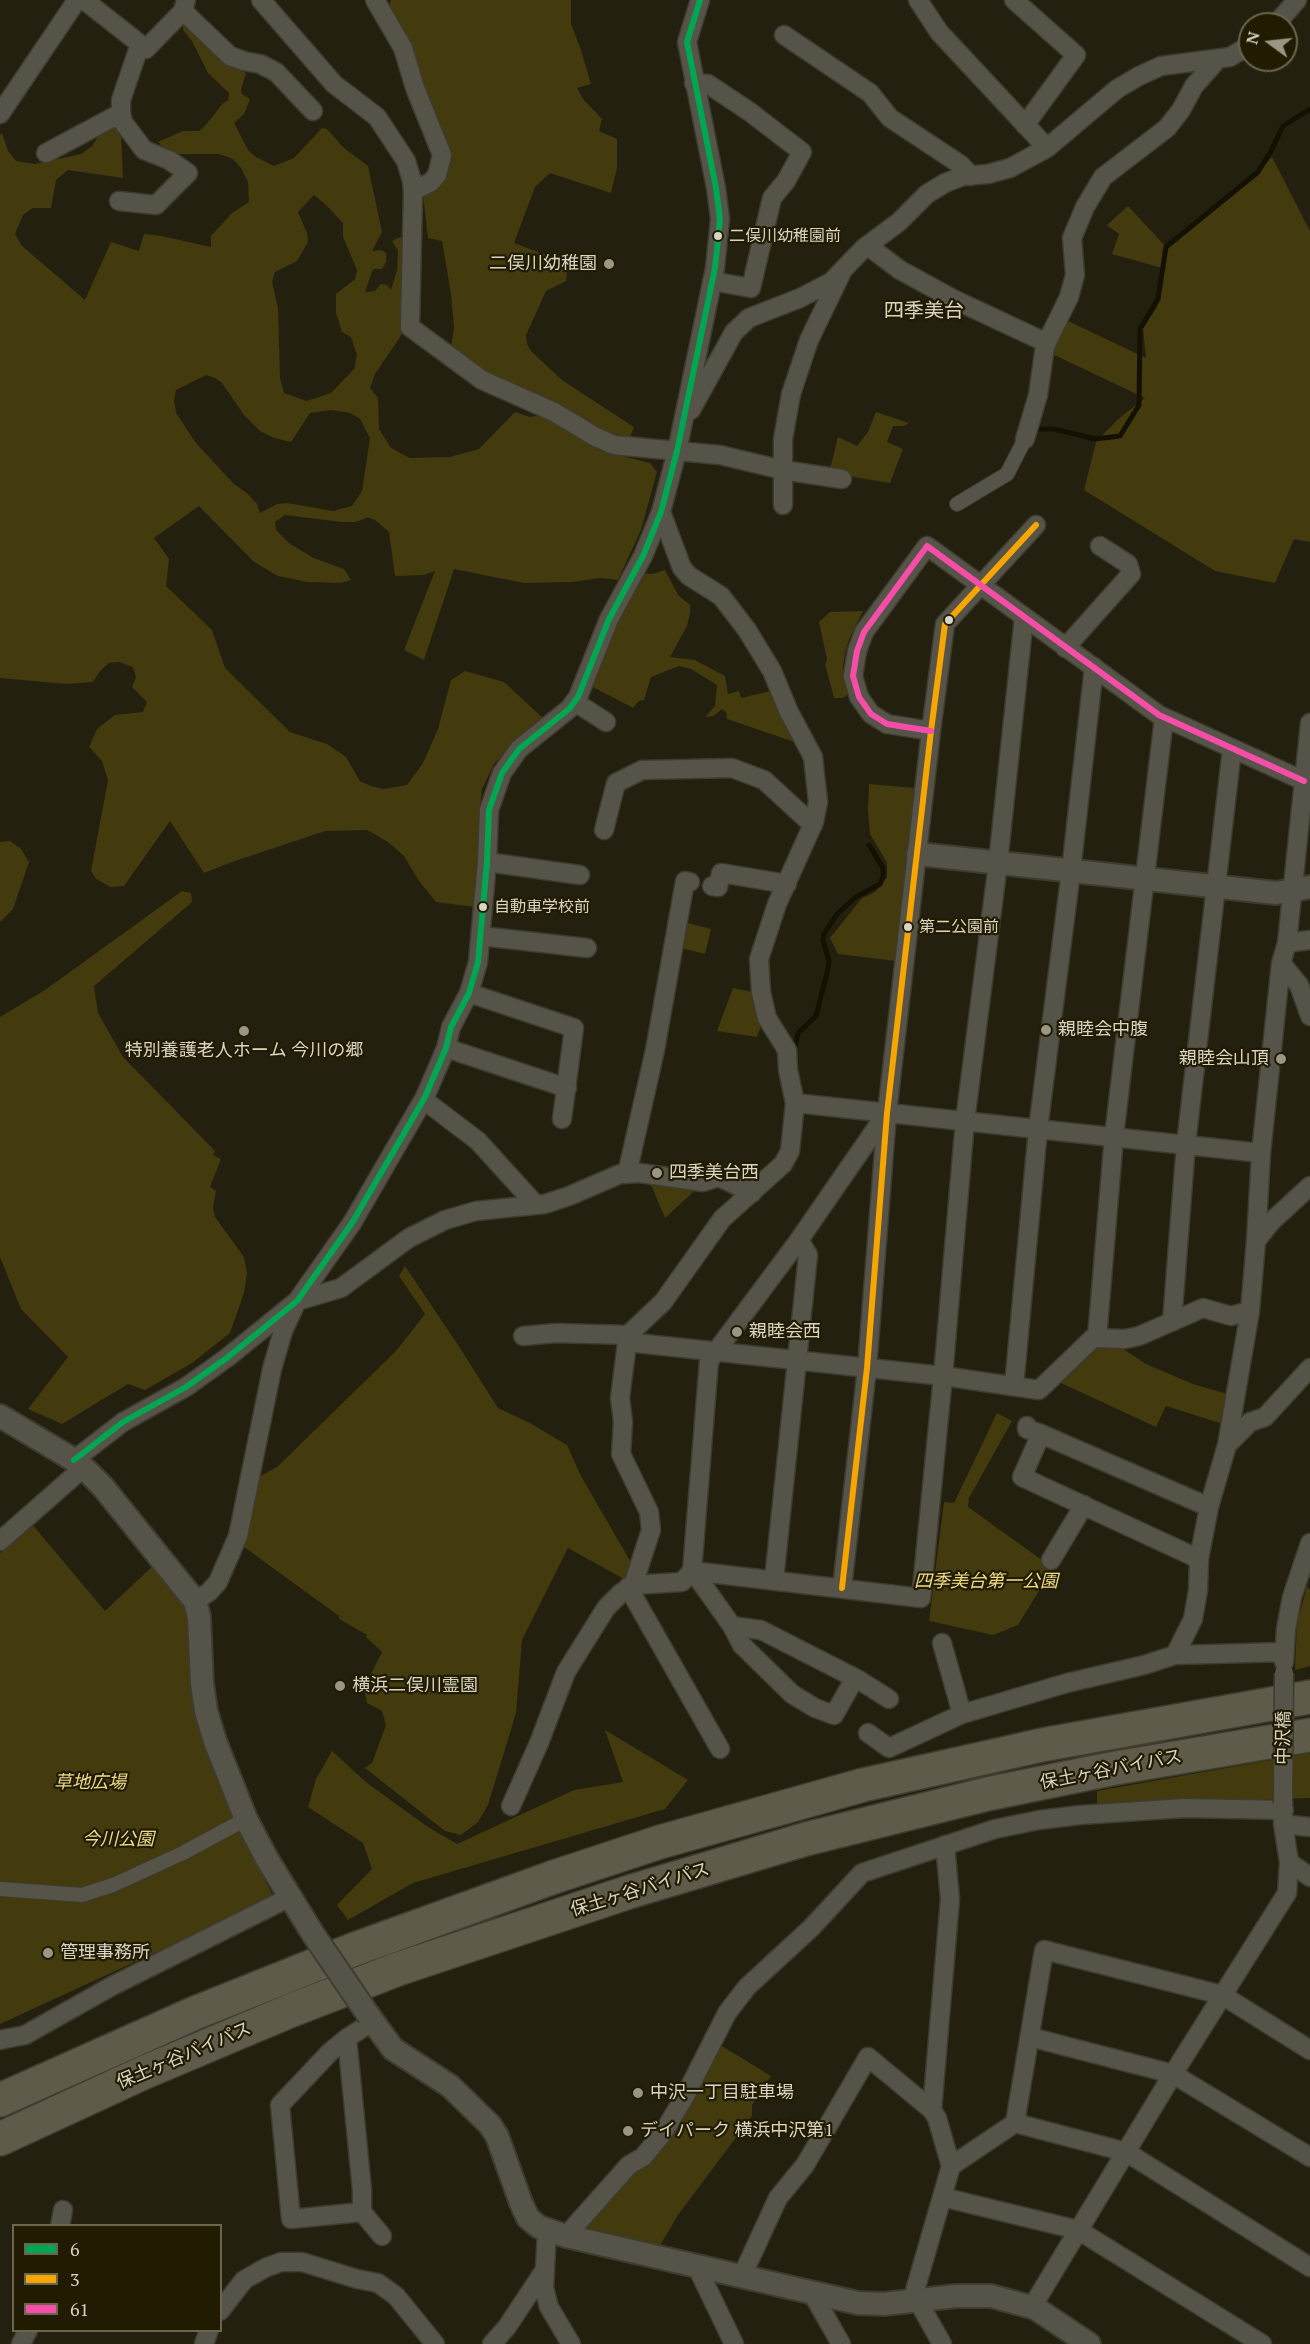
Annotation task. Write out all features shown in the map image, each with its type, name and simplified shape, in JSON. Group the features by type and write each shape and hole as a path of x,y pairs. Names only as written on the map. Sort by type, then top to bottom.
{"highway":[{"name":"保土ヶ谷バイパス","path":"0,2100 195,2013 355,1949 554,1877 660,1842 863,1785 964,1762 1042,1745 1310,1696"},
{"name":"保土ヶ谷バイパス","path":"0,2139 145,2072 398,1968 628,1892 806,1839 942,1804 1110,1769 1310,1735"}],"street":[{"path":"0,114 77,0"},
{"path":"84,0 146,49 184,5 230,56 260,64 276,72 313,111"},
{"path":"375,0 403,48 415,88 442,155 436,175 431,182 413,191"},
{"path":"195,1601 209,1592 218,1582 238,1536 272,1369 283,1331 297,1301 352,1223 424,1100 446,1048 451,1027 469,993 478,962 481,936 489,810 502,773 519,749 575,702 609,619 643,556 661,512 712,281 720,219 687,42 700,0"},
{"path":"1014,0 1076,55 1025,125"},
{"path":"1286,12 1297,0"},
{"path":"924,2 939,32 1047,148"},
{"path":"272,4 334,84 377,117 406,161 413,191 410,327 482,380 554,412 614,445 636,449 720,455 783,470 842,479"},
{"path":"783,35 870,93 890,118 961,165 971,176"},
{"path":"119,201 156,205 188,172 169,160 144,150 123,122 121,100 140,44"},
{"path":"680,431 734,332 749,318 800,298 831,282 927,194 963,176 988,174 1010,168 1047,148 1117,89 1139,76 1161,66 1217,60 1238,52"},
{"path":"957,504 1007,474 1025,439 1038,395 1047,343 1069,297 1076,275 1072,238 1085,207 1103,177 1167,128 1181,110 1194,86 1217,60"},
{"path":"694,83 708,84 750,112 802,152 786,181 772,198 751,288 712,281"},
{"path":"46,153 121,113"},
{"path":"868,246 900,270 953,299 1047,343"},
{"path":"783,505 783,439 791,394 809,340 842,272"},
{"path":"511,1806 539,1743 566,1672 606,1608 631,1586 651,1530 650,1512 621,1454 623,1422 620,1398 627,1339 663,1302 722,1220 783,1164 790,1151 795,1103 788,1070 787,1050 767,1018 761,992 759,959 768,927 813,825 818,802 813,757 789,712 772,671 747,630 721,596 689,576 682,568 661,512"},
{"path":"842,1588 867,1368 887,1113 945,624 1036,525"},
{"path":"931,730 887,724 872,714 859,697 853,676 857,651 864,632 927,546 1164,718 1304,781"},
{"path":"1065,648 1131,574 1128,564 1100,546"},
{"path":"692,1571 921,1598 965,1121 998,863 1024,617"},
{"path":"1025,1390 1038,1130 1094,668"},
{"path":"575,702 606,722"},
{"path":"1097,1338 1114,1136 1164,718"},
{"path":"1174,1655 1193,1619 1198,1590 1199,1559 1209,1507 1227,1445 1250,1311 1261,1153 1281,963 1301,889 1304,781 1310,723"},
{"path":"1172,1322 1186,1144 1233,749"},
{"path":"604,830 616,783 642,770 732,768 764,780 813,825"},
{"path":"918,854 1276,893 1301,889"},
{"path":"487,862 580,875"},
{"path":"712,886 718,886 721,873 787,884"},
{"path":"627,1174 655,1050 685,881 690,882"},
{"path":"481,936 587,948"},
{"path":"1287,943 1310,940"},
{"path":"1281,963 1299,985 1310,1016"},
{"path":"469,993 574,1028 562,1119"},
{"path":"446,1048 567,1088"},
{"path":"424,1100 478,1141 536,1205"},
{"path":"795,1103 1261,1153"},
{"path":"631,1586 682,1582 692,1571 709,1361 887,1113"},
{"path":"0,1541 123,1422 186,1388 297,1301 341,1288 409,1238 445,1220 476,1211 536,1205 569,1196 620,1174 640,1173 704,1182 719,1177 752,1192"},
{"path":"1256,1241 1272,1221 1307,1195"},
{"path":"774,1580 808,1255 798,1240"},
{"path":"523,1336 556,1333 627,1339 797,1361 943,1376 1025,1390 1039,1390 1094,1338 1125,1339 1139,1336 1203,1308 1232,1316 1250,1311"},
{"path":"1227,1445 1250,1422 1265,1417 1310,1368"},
{"path":"0,1416 79,1464 104,1487 195,1601 199,1617 202,1683 206,1711 215,1741 246,1819 313,1934 393,2049 450,2086 490,2125 498,2136 520,2203 528,2218 556,2233 858,2303 884,2304 956,2296 991,2296 1032,2307 1089,2344"},
{"path":"1199,1559 1022,1477 1034,1430 1209,1507"},
{"path":"1051,1560 1084,1505"},
{"name":"中沢橋","path":"1032,2307 1173,2074 1287,1893 1289,1862 1283,1812 1284,1652 1292,1597 1310,1543"},
{"path":"692,1571 732,1626 742,1645 792,1694 815,1708 834,1715 839,1714 855,1678"},
{"path":"631,1586 720,1749"},
{"path":"732,1626 761,1630 855,1678 889,1699"},
{"path":"942,1643 962,1714"},
{"path":"868,1733 888,1748 962,1714 1174,1655 1284,1652"},
{"path":"571,2344 549,2307 544,2288 544,2271 556,2233 629,2165 643,2157 663,2133 685,2096 727,2013 747,1987 811,1928 862,1874 995,1829 1080,1815 1184,1808 1283,1812 1310,1827"},
{"path":"0,1889 82,1895 113,1885 173,1858 246,1819"},
{"path":"932,2110 950,1899 945,1845"},
{"path":"1289,1862 1310,1877"},
{"path":"0,2040 25,2036 112,1986 290,1897"},
{"path":"951,2166 1015,2123 1044,1950 1222,1995 1310,2050"},
{"path":"362,2212 291,2219 280,2105 330,2052 371,2019"},
{"path":"1030,2037 1173,2074 1310,2157"},
{"path":"347,2038 362,2190 362,2212 382,2235"},
{"path":"742,2276 778,2198 805,2165 868,2057 932,2110 937,2118 951,2166 914,2294 942,2344"},
{"path":"1015,2123 1126,2151 1310,2267"},
{"path":"942,2197 1078,2230 1262,2344"},
{"path":"222,2309 244,2280 281,2262 302,2262 378,2283 396,2296 435,2344"},
{"path":"696,2265 734,2344"},
{"path":"492,2344 544,2271"},
{"path":"812,2293 841,2344"}],"green space":[{"path":"391,0 571,0 571,24 591,84 577,88 583,99 602,119 599,131 617,139 617,168 611,193 550,173 535,187 514,243 568,263 566,281 546,291 526,335 527,344 531,351 562,380 634,427 630,437 601,431 484,376 450,353 454,328 442,241 428,238 423,194 448,150 444,133 407,42 388,12"},
{"path":"183,26 188,26 229,65 246,73 241,90 242,94 250,99 244,114 234,123 248,150 256,157 274,166 294,158 322,128 327,129 344,148 368,166 382,232 372,251 381,250 386,253 386,262 382,269 373,269 365,292 375,291 381,284 387,285 391,290 397,270 398,251 392,241 400,237 409,238 413,318 375,374 370,388 378,398 379,429 391,448 410,458 450,457 479,449 515,412 530,417 544,414 599,450 650,463 657,472 641,530 618,580 600,578 573,582 524,583 454,569 424,660 404,650 435,571 424,575 395,576 389,532 375,520 368,517 356,522 341,522 285,515 275,522 276,530 290,544 314,558 344,569 351,580 341,583 308,582 278,576 254,562 199,506 154,538 169,559 166,586 212,630 225,668 290,732 327,744 346,757 360,781 383,789 407,785 423,763 438,729 451,680 465,671 504,682 544,719 509,748 494,764 482,789 478,826 479,866 475,907 436,902 419,881 404,856 388,842 367,830 325,831 204,873 170,821 124,886 110,887 96,879 91,871 108,780 102,761 89,747 97,729 115,715 143,712 147,702 132,687 136,677 133,667 119,662 109,663 93,682 67,684 0,678 0,135 2,133 8,151 16,161 35,164 81,154 92,146 100,133 116,119 121,132 123,178 68,170 56,180 51,208 33,208 23,215 15,234 22,246 85,300 111,242 139,251 144,234 211,247 211,236 232,213 249,202 248,182 233,159 219,154 177,154 164,148 158,142 183,131 199,131 228,100 229,93 208,73 192,41 183,30","holes":["314,195 343,223 343,237 357,270 355,279 336,294 336,313 342,332 351,337 357,355 354,369 331,393 307,401 284,393 280,378 278,308 272,282 275,272 297,261 308,242 307,233 298,212","206,375 222,383 244,415 260,431 274,438 291,442 310,413 331,410 350,413 360,419 370,438 362,491 352,506 333,511 288,503 277,504 260,513 257,504 247,493 234,484 196,443 176,413 174,401 176,390"]},
{"path":"1272,157 1310,231 1310,542 1294,539 1275,583 1215,571 1084,490 1096,442 1117,420 1145,398 1050,353 1068,321 1146,358 1143,328 1157,307 1162,268 1112,254 1119,234 1107,225 1128,206 1167,248 1256,174"},
{"path":"876,412 909,423 904,426 893,426 887,442 903,449 890,483 829,473 838,437 857,446 868,432"},
{"path":"665,570 678,595 690,605 687,626 670,657 695,660 725,676 728,694 739,691 741,698 775,690 800,744 727,719 726,712 722,709 713,716 705,717 715,706 717,685 691,669 679,666 651,677 644,700 639,701 633,708 589,685 610,632 640,573 653,574"},
{"path":"863,611 849,639 845,653 843,668 848,694 843,698 834,698 825,664 827,659 819,622 830,612"},
{"path":"869,784 915,788 896,961 838,954 830,938 862,898 875,892 887,877 887,863 870,834"},
{"path":"10,841 21,849 29,862 13,909 0,922 0,842"},
{"path":"182,891 191,893 192,902 94,986 98,1013 123,1057 215,1151 213,1155 221,1159 210,1187 216,1191 213,1208 215,1217 244,1257 247,1273 244,1293 230,1333 192,1363 145,1390 128,1384 62,1424 28,1409 68,1357 21,1309 0,1257 0,1017 45,990"},
{"path":"684,922 711,929 705,954 677,947"},
{"path":"733,988 757,993 763,1020 757,1037 717,1031"},
{"path":"644,1180 701,1185 665,1218 652,1187"},
{"path":"405,1266 498,1408 530,1423 567,1445 581,1476 633,1566 626,1580 568,1548 522,1640 516,1713 488,1805 478,1822 461,1835 445,1831 365,1768 372,1763 386,1725 382,1711 367,1703 364,1688 382,1652 366,1637 367,1635 339,1619 339,1616 244,1547 242,1542 251,1481 277,1467 396,1351 425,1314 399,1276"},
{"path":"1120,1347 1146,1364 1193,1384 1231,1395 1223,1424 1166,1406 1156,1427 1061,1383 1094,1348"},
{"name":"四季美台第一公園","path":"997,1413 1012,1421 969,1498 968,1507 1053,1568 1018,1625 993,1635 929,1621 944,1502 954,1503"},
{"name":"今川公園","path":"31,1523 105,1611 157,1562 184,1597 236,1824 274,1898 0,2024 0,1553"},
{"path":"1307,1586 1310,1590 1310,1666 1295,1670 1297,1623"},
{"path":"605,1730 688,1780 665,1809 413,1883 348,1920 337,1905 372,1869 363,1843 308,1807 316,1779 332,1751 367,1783 428,1827 457,1844 574,1790 623,1782"},
{"path":"1310,1753 1310,1798 1097,1805 1097,1791"},
{"path":"722,2046 771,2076 752,2105 752,2116 678,2215 658,2249 582,2231 632,2172 675,2130"}],"waterway":[{"path":"1036,429 1054,429 1095,439 1120,436 1139,405 1140,329 1158,299 1166,247 1258,172 1283,126 1310,109"},
{"path":"794,1052 798,1033 816,1016 828,969 829,961 823,940 824,934 837,914 856,897 880,884 883,877 883,868 869,845"}],"transit line":[{"name":"6","path":"74,1460 123,1422 186,1387 228,1357 297,1301 352,1223 425,1097 446,1048 451,1027 469,993 478,962 489,810 502,773 519,749 569,709 578,697 609,619 643,556 661,512 677,451 715,268 720,219 687,42 700,0"},
{"name":"3","path":"842,1588 867,1368 887,1113 945,624 1036,525"},
{"name":"61","path":"931,731 887,724 871,714 859,697 853,676 857,651 864,632 927,546 1159,715 1304,781"}],"place":[{"name":"二俣川幼稚園前","path":"718,236"},
{"name":"二俣川幼稚園","path":"609,264"},
{"name":"自動車学校前","path":"483,907"},
{"name":"第二公園前","path":"908,927"},
{"name":"親睦会中腹","path":"1046,1030"},
{"name":"特別養護老人ホーム 今川の郷","path":"244,1031"},
{"name":"親睦会山頂","path":"1281,1059"},
{"name":"四季美台西","path":"657,1173"},
{"name":"親睦会西","path":"737,1332"},
{"name":"横浜二俣川霊園","path":"340,1686"},
{"name":"管理事務所","path":"48,1953"},
{"name":"中沢一丁目駐車場","path":"638,2093"},
{"name":"デイパーク 横浜中沢第1","path":"628,2131"}],"district":[{"name":"四季美台","path":"924,311"}],"park label":[{"name":"草地広場","path":"90,1783"}]}
